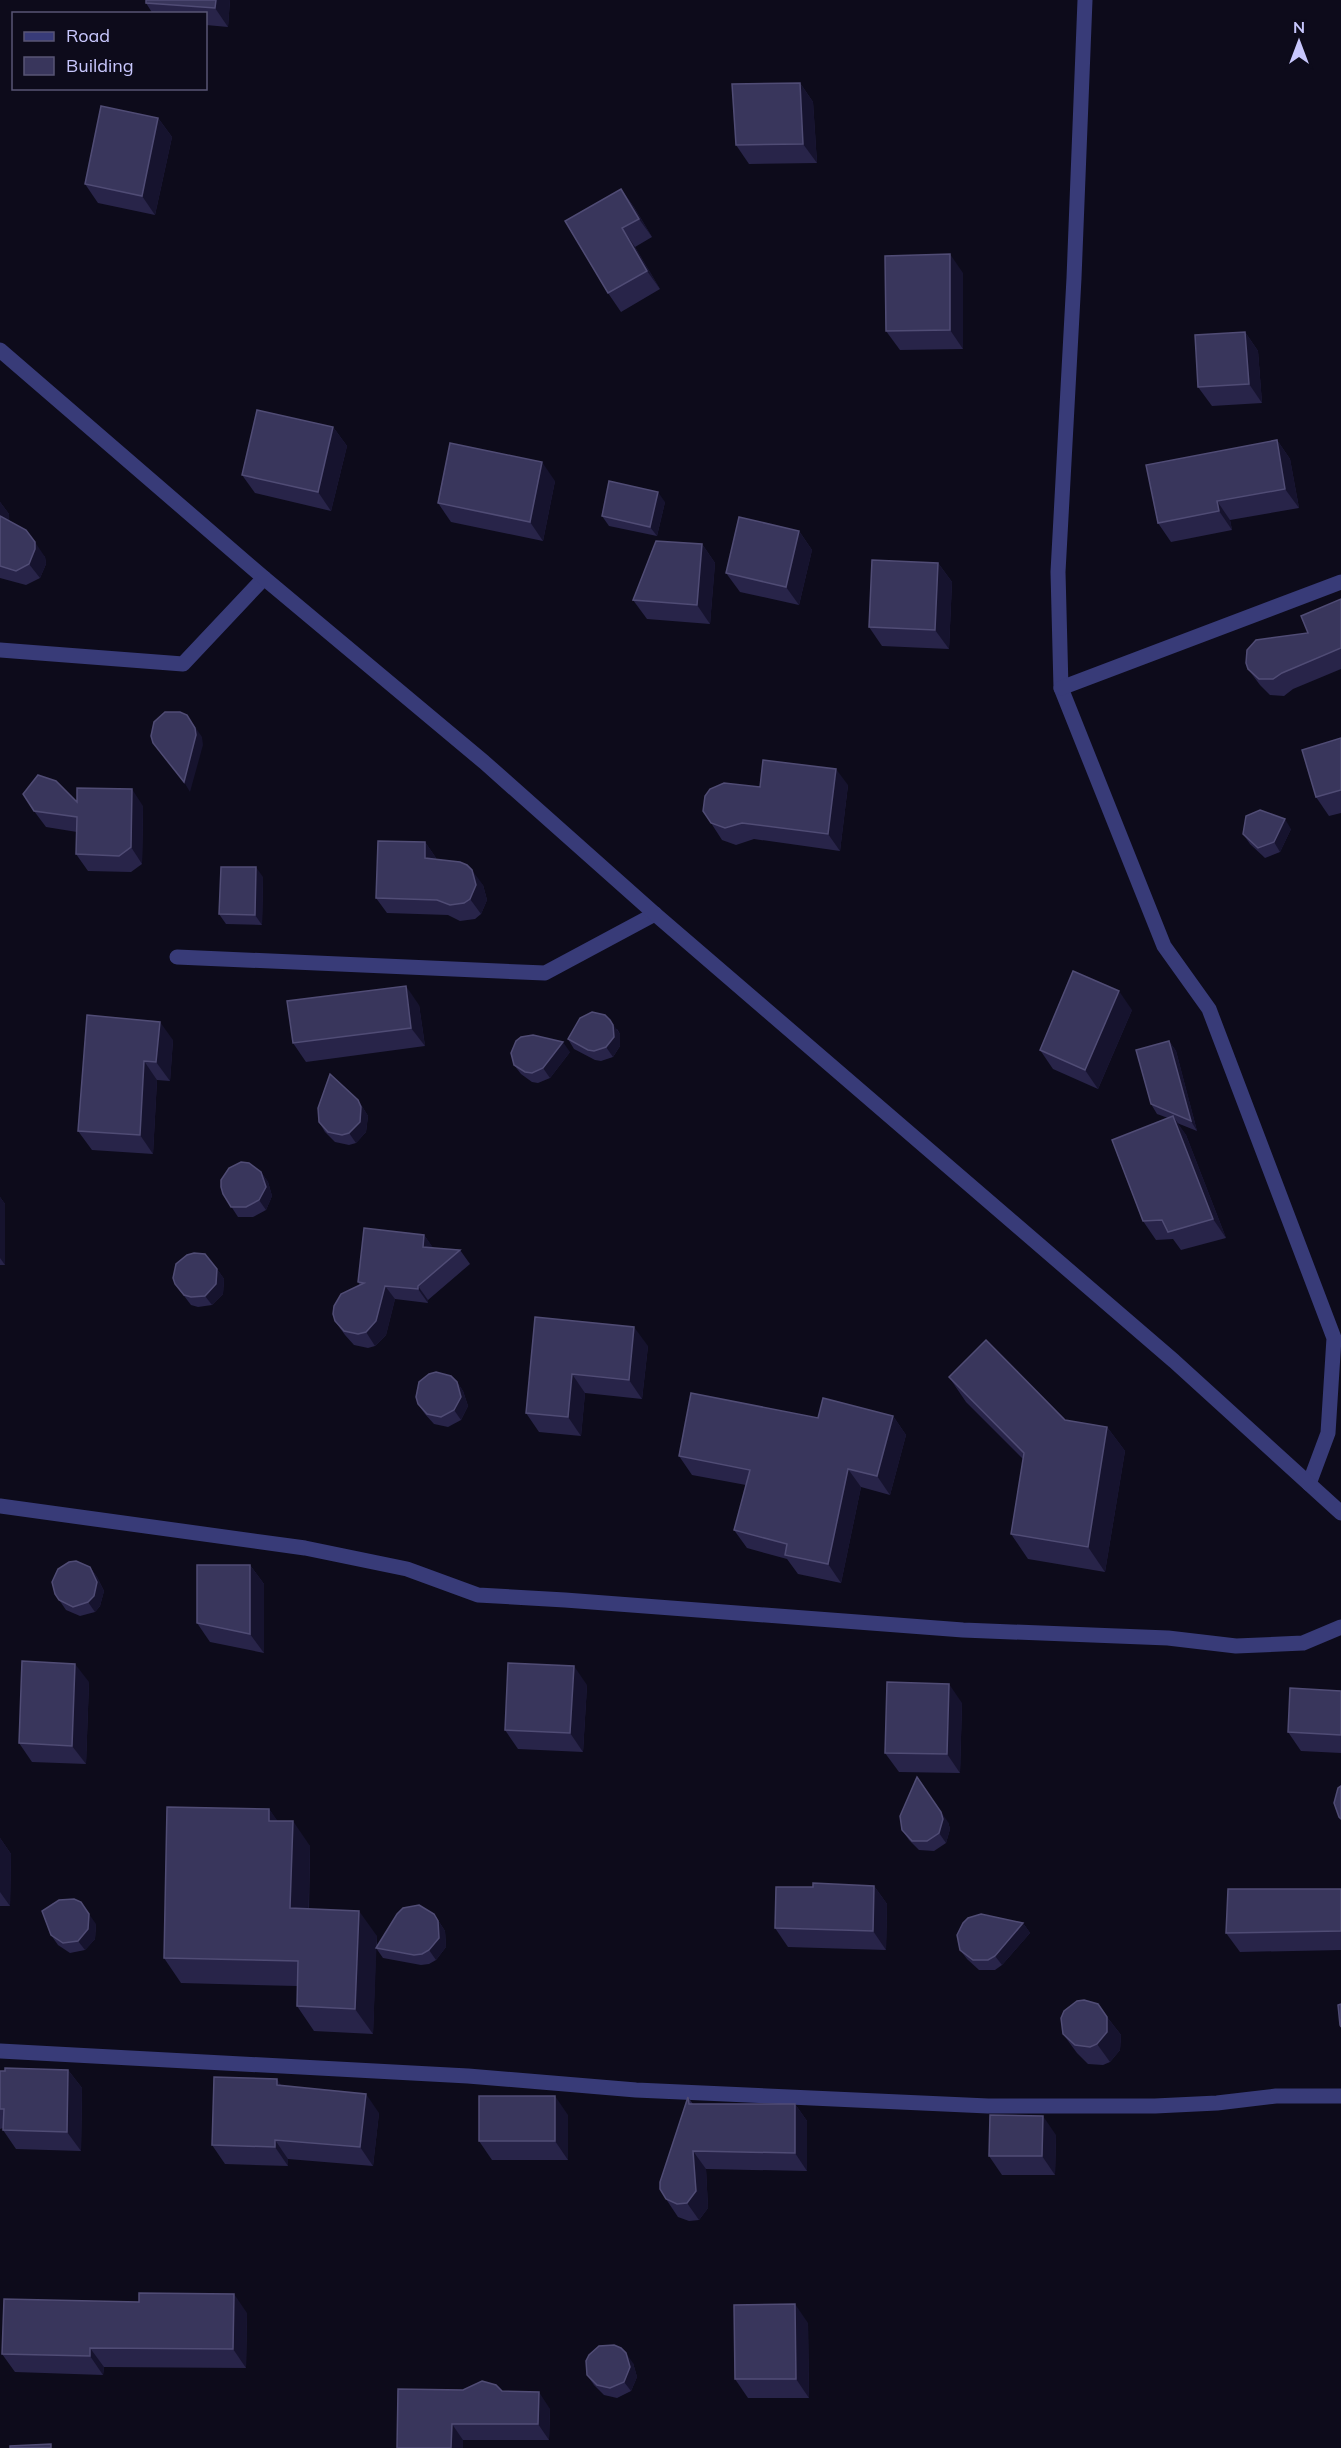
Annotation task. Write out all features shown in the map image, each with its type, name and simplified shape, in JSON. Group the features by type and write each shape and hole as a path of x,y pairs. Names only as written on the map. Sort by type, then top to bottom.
{"street":[{"path":"1085,0 1074,278 1058,572 1061,687 1164,946 1209,1009 1334,1338 1329,1433 1309,1484"},
{"path":"0,350 264,578 484,762 655,914 1174,1361 1341,1513"},
{"path":"0,650 183,664 264,578"},
{"path":"1061,687 1341,582"},
{"path":"177,957 545,974 655,914"},
{"path":"0,1506 305,1548 407,1569 478,1595 963,1630 1168,1638 1236,1646 1303,1642 1341,1627"},
{"path":"0,2051 468,2076 636,2090 988,2106 1155,2106 1217,2103 1276,2096 1341,2096"}],"building":[{"path":"146,0 216,0 215,8 146,3"},
{"path":"800,83 803,144 736,145 732,84"},
{"path":"101,106 158,118 142,196 85,184"},
{"path":"621,189 639,219 622,228 647,271 608,293 565,221"},
{"path":"950,254 950,330 886,331 885,256"},
{"path":"1245,332 1249,384 1198,387 1195,335"},
{"path":"257,410 333,427 318,492 242,475"},
{"path":"1277,440 1285,489 1217,501 1219,511 1158,523 1146,465"},
{"path":"450,443 542,462 530,522 438,503"},
{"path":"609,481 658,492 650,527 602,516"},
{"path":"0,516 26,530 35,542 35,549 29,564 16,571 0,566"},
{"path":"739,517 799,531 786,587 726,573"},
{"path":"656,541 702,544 697,605 633,600"},
{"path":"872,560 938,563 935,630 869,627"},
{"path":"1341,599 1341,648 1273,679 1259,679 1248,669 1247,650 1256,640 1308,633 1301,616"},
{"path":"165,712 180,712 187,715 195,728 196,735 184,782 153,743 151,736 154,722"},
{"path":"1341,738 1341,790 1316,797 1302,750"},
{"path":"763,760 836,769 828,834 742,823 725,828 711,823 703,811 705,796 710,789 724,783 760,787"},
{"path":"38,775 56,781 77,802 77,788 132,789 131,847 119,856 76,854 77,817 34,811 23,794"},
{"path":"1260,810 1285,819 1274,842 1258,848 1243,834 1246,816"},
{"path":"378,841 425,842 425,858 460,862 467,865 472,870 476,885 470,899 464,903 450,905 437,900 376,898"},
{"path":"221,867 256,867 255,915 219,914"},
{"path":"1073,971 1119,991 1085,1070 1040,1050"},
{"path":"406,986 411,1028 293,1043 287,1001"},
{"path":"592,1012 605,1015 610,1020 614,1037 606,1047 594,1051 568,1039 580,1018"},
{"path":"87,1015 160,1022 156,1062 144,1061 140,1135 78,1131"},
{"path":"533,1035 563,1042 543,1068 532,1073 525,1072 514,1065 511,1053 516,1041 521,1037"},
{"path":"1169,1041 1191,1121 1151,1104 1136,1050"},
{"path":"330,1074 358,1100 361,1107 360,1122 349,1133 342,1135 328,1132 319,1122 318,1108"},
{"path":"1173,1116 1213,1219 1168,1232 1162,1220 1143,1221 1112,1140"},
{"path":"241,1162 249,1163 261,1172 266,1187 259,1200 246,1207 231,1207 223,1194 221,1180 229,1168"},
{"path":"364,1228 424,1235 423,1247 460,1250 418,1286 418,1289 385,1286 376,1321 366,1332 358,1334 344,1331 335,1321 333,1314 334,1306 341,1294 364,1283 358,1282"},
{"path":"205,1254 217,1269 216,1284 205,1296 184,1295 173,1278 176,1264 187,1255"},
{"path":"535,1317 634,1327 629,1380 572,1374 568,1417 526,1413"},
{"path":"986,1340 1065,1420 1107,1427 1088,1547 1011,1534 1024,1453 949,1377"},
{"path":"436,1372 451,1376 457,1382 461,1397 454,1410 441,1417 427,1414 418,1404 416,1397 419,1382 429,1374"},
{"path":"691,1393 818,1418 823,1398 893,1416 877,1476 848,1469 828,1564 785,1555 787,1544 734,1530 750,1470 679,1456"},
{"path":"76,1561 90,1567 97,1582 94,1596 88,1602 73,1607 59,1600 52,1582 58,1569 69,1562"},
{"path":"197,1565 250,1565 250,1634 197,1623"},
{"path":"22,1661 75,1664 72,1746 19,1743"},
{"path":"508,1663 574,1666 570,1733 505,1730"},
{"path":"887,1682 949,1684 947,1754 885,1753"},
{"path":"1290,1688 1341,1691 1341,1735 1288,1732"},
{"path":"917,1777 941,1812 943,1819 939,1833 927,1841 912,1841 902,1830 900,1816"},
{"path":"1341,1786 1341,1819 1334,1803 1338,1788"},
{"path":"167,1807 269,1809 269,1821 293,1821 290,1908 359,1911 355,2009 297,2006 298,1961 164,1958"},
{"path":"813,1883 874,1886 873,1931 775,1928 776,1887 813,1887"},
{"path":"1228,1889 1341,1889 1341,1931 1226,1933"},
{"path":"74,1899 81,1902 89,1914 88,1929 78,1941 63,1943 51,1935 42,1911 59,1900"},
{"path":"419,1905 434,1914 438,1921 439,1938 429,1950 414,1955 376,1948 403,1908"},
{"path":"981,1914 1023,1923 995,1956 988,1960 973,1960 960,1950 957,1935 968,1918"},
{"path":"1084,2000 1098,2004 1107,2017 1107,2032 1097,2044 1090,2047 1075,2045 1063,2034 1061,2018 1064,2011 1077,2001"},
{"path":"1341,2004 1341,2027 1338,2005"},
{"path":"5,2068 68,2070 67,2132 3,2130 4,2109 0,2109 0,2071 5,2071"},
{"path":"214,2077 277,2079 277,2085 366,2094 360,2147 275,2140 275,2147 212,2145"},
{"path":"479,2096 555,2096 555,2141 479,2141"},
{"path":"688,2097 689,2104 795,2104 795,2153 693,2151 696,2191 687,2203 677,2204 666,2199 660,2189 660,2182"},
{"path":"990,2115 1043,2116 1042,2156 989,2156"},
{"path":"139,2293 234,2294 233,2349 90,2348 90,2356 2,2354 4,2299 139,2302"},
{"path":"795,2304 796,2379 735,2379 734,2305"},
{"path":"614,2345 626,2353 630,2367 624,2382 610,2388 597,2385 587,2375 586,2361 599,2346"},
{"path":"482,2381 496,2385 502,2391 539,2392 538,2424 452,2424 451,2448 397,2448 398,2389 463,2390"},
{"path":"51,2444 51,2448 10,2448 10,2446"}]}
